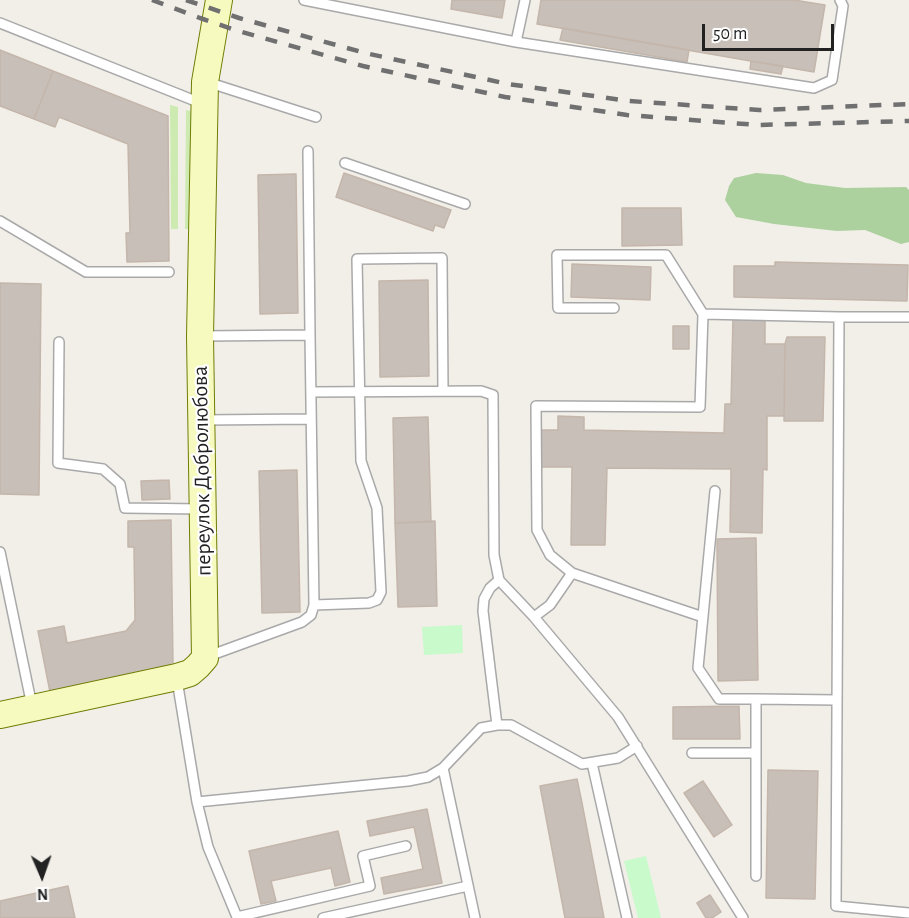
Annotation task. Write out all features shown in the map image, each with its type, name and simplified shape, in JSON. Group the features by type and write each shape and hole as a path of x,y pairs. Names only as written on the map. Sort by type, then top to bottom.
{"street":[{"name":"переулок Добролюбова","path":"205,658 200,336 206,85 219,0"},
{"path":"0,715 177,677 190,673 205,658"}],"lane":[{"path":"304,0 516,42 814,88 832,80 843,6 840,0"},
{"path":"516,42 525,0"},
{"path":"0,23 316,117"},
{"path":"205,658 302,622 311,615 314,606 308,151"},
{"path":"345,164 465,204"},
{"path":"0,221 86,272 169,272"},
{"path":"614,308 558,308 558,255 666,255 703,314 700,408 536,406 537,530 550,555 572,573 703,617"},
{"path":"314,606 369,603 377,600 381,592 377,508 361,461 357,259 442,258 443,391"},
{"path":"703,314 909,317"},
{"path":"834,918 836,906 839,317"},
{"path":"200,336 310,335"},
{"path":"59,342 58,463 103,469 120,484 124,508 202,508"},
{"path":"311,392 481,391 493,395 494,555 499,580 534,617 618,717 743,918"},
{"path":"202,420 311,419"},
{"path":"715,491 698,668 719,699 837,700"},
{"path":"0,552 32,708"},
{"path":"534,617 550,605 572,573"},
{"path":"497,724 483,610 484,599 490,588 499,580"},
{"path":"177,677 197,802 208,847 237,917 370,886 363,856 406,846"},
{"path":"756,699 756,876"},
{"path":"197,802 408,782 428,777 443,768 481,728 497,724 512,725 582,764 618,758 637,746"},
{"path":"692,753 756,753"},
{"path":"592,763 627,918"},
{"path":"443,768 475,918"},
{"path":"322,918 468,886"},
{"path":"836,906 909,913"}],"green space":[{"path":"170,105 178,107 178,229 171,229"},
{"path":"186,110 195,112 194,229 185,229"},
{"path":"756,173 783,175 806,183 845,188 906,187 909,190 909,242 901,244 865,230 837,231 736,217 725,200 729,186 734,178"},
{"path":"462,625 463,653 424,655 422,627"},
{"path":"646,856 661,918 638,918 624,861"}],"building":[{"path":"452,0 505,0 502,18 451,9"},
{"path":"541,0 794,0 825,5 814,72 537,24"},
{"path":"563,28 689,50 687,62 560,40"},
{"path":"0,50 53,71 34,119 0,106"},
{"path":"751,61 783,66 781,74 750,69"},
{"path":"53,71 168,116 169,261 127,262 126,233 130,233 128,144 59,117 55,127 34,119"},
{"path":"344,173 451,210 444,228 435,225 433,231 336,197"},
{"path":"296,174 298,313 260,314 258,175"},
{"path":"622,208 681,208 682,245 622,246"},
{"path":"775,262 908,265 907,301 734,297 734,266 775,266"},
{"path":"572,264 651,267 650,300 571,297"},
{"path":"428,280 429,376 380,377 379,281"},
{"path":"0,283 41,284 39,495 0,494"},
{"path":"733,317 765,318 765,344 785,344 784,416 767,416 767,470 763,469 762,533 730,532 731,469 607,468 605,545 571,545 572,467 539,467 540,430 558,430 558,416 584,417 584,430 724,433 725,404 731,404"},
{"path":"673,326 689,326 689,349 673,349"},
{"path":"787,337 825,337 823,421 784,421"},
{"path":"428,417 431,522 395,523 393,418"},
{"path":"297,470 300,612 262,613 259,471"},
{"path":"169,480 170,499 142,500 141,481"},
{"path":"171,520 173,666 50,692 38,631 64,626 67,643 126,631 135,620 134,547 128,547 128,521"},
{"path":"435,521 437,606 398,607 395,523"},
{"path":"756,538 758,680 718,681 717,539"},
{"path":"739,706 740,739 673,739 673,707"},
{"path":"768,770 818,771 815,899 766,898"},
{"path":"577,779 604,918 565,918 540,786"},
{"path":"703,781 732,825 714,837 684,793"},
{"path":"427,809 442,883 384,894 381,878 423,869 414,827 370,836 367,821"},
{"path":"338,831 350,882 335,886 331,868 271,881 276,901 261,904 249,851"},
{"path":"68,886 75,918 0,918 0,901"},
{"path":"710,895 721,912 712,918 706,918 697,903"}],"railway":[{"path":"152,0 235,30 363,66 505,97 627,115 757,125 909,121"},
{"path":"186,0 239,18 365,53 508,84 629,101 759,110 909,104"}]}
